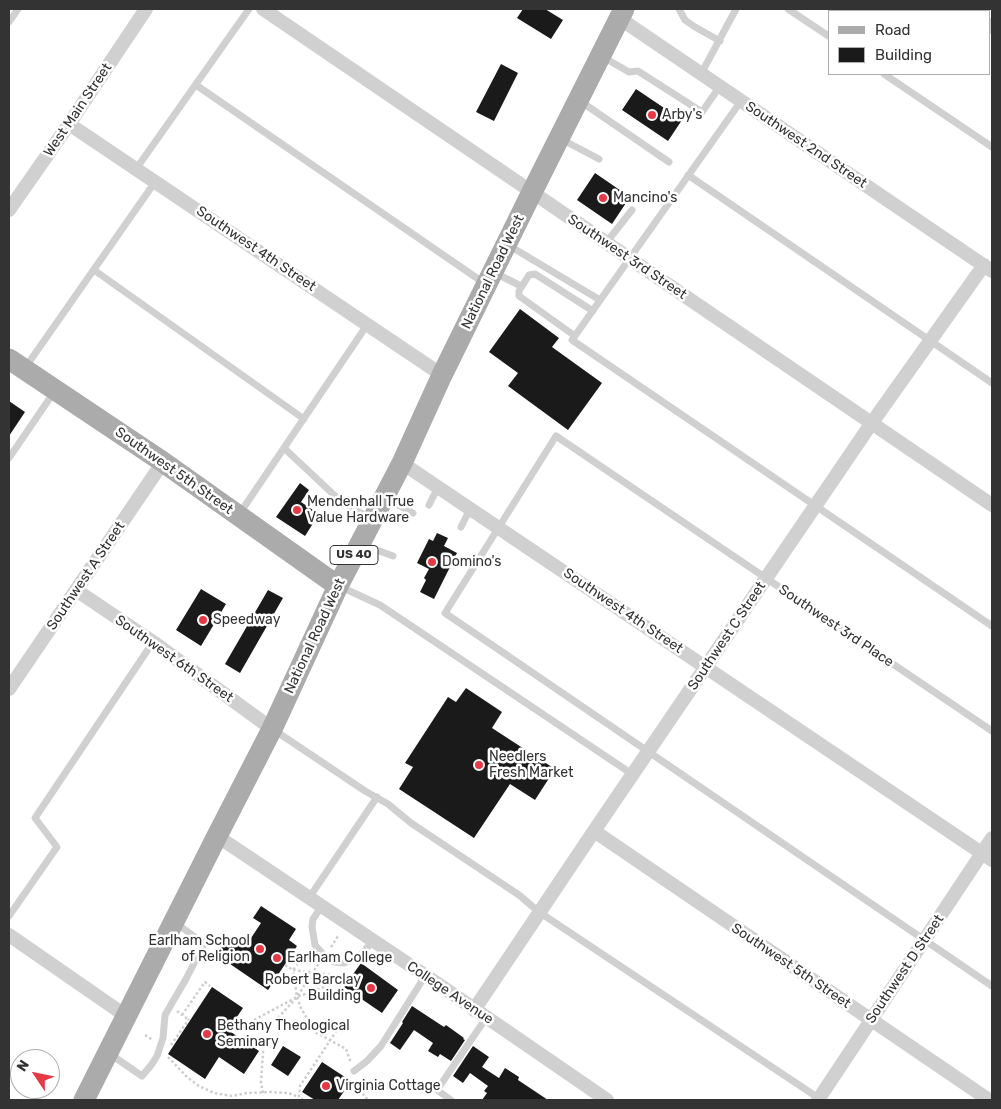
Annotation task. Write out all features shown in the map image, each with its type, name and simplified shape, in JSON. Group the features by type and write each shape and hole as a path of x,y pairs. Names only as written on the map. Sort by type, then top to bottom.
{"main road":[{"name":"National Road West","path":"84,1100 272,729 338,586 402,463 442,375 621,14"},
{"name":"Southwest 5th Street","path":"17,364 163,462 338,586"}],"street":[{"name":"West Main Street","path":"9,210 146,9"},
{"name":"Southwest 3rd Street","path":"266,10 992,505"},
{"name":"Southwest 2nd Street","path":"621,14 741,101 988,268"},
{"name":"Southwest 4th Street","path":"69,124 442,375"},
{"name":"Southwest C Street","path":"474,1010 632,774 871,424 930,341 988,268"},
{"name":"Southwest A Street","path":"9,689 163,462"},
{"name":"Southwest 4th Street","path":"402,463 987,857"},
{"name":"Southwest 6th Street","path":"76,590 153,642 272,729"},
{"name":"Southwest 5th Street","path":"594,831 988,1100"},
{"name":"College Avenue","path":"217,836 607,1100"},
{"name":"Southwest D Street","path":"820,1100 924,940 987,857 992,838"},
{"path":"9,935 126,1016"}],"lane":[{"path":"9,22 18,9"},
{"path":"136,169 249,9"},
{"path":"679,9 686,20 720,41"},
{"path":"702,74 736,9"},
{"path":"788,9 828,36"},
{"path":"600,56 629,72 638,71 702,112 720,86"},
{"path":"885,75 992,147"},
{"path":"196,85 490,278 521,286"},
{"path":"578,100 668,162"},
{"path":"741,101 572,340 992,626"},
{"path":"559,138 599,160"},
{"path":"688,175 992,383"},
{"path":"17,364 94,270 155,182"},
{"path":"606,243 632,210"},
{"path":"506,244 600,300"},
{"path":"94,270 304,419"},
{"path":"575,336 521,298 518,293 529,274 533,274 592,311"},
{"path":"239,516 368,325"},
{"path":"9,458 56,390"},
{"name":"Southwest 3rd Place","path":"499,528 556,436 992,731"},
{"path":"284,448 345,504 372,520"},
{"path":"429,505 438,487"},
{"path":"384,497 414,513"},
{"path":"462,527 470,509"},
{"path":"499,528 445,613 992,986"},
{"path":"360,544 393,556"},
{"path":"338,586 380,605 632,774"},
{"path":"9,916 57,847 35,818 153,642"},
{"path":"272,729 365,791 388,804 411,823 519,895 539,912 820,1100"},
{"path":"309,898 377,797"},
{"path":"322,906 313,919 312,927 315,945 324,956 334,962 344,963 359,957 373,941"},
{"path":"108,1052 142,1076 152,1064 161,1047 165,1014 204,944 174,922"},
{"path":"354,1071 381,1046 425,976"},
{"path":"451,1100 437,1090 486,1018"}],"path":[{"path":"327,952 338,936"},
{"path":"311,954 302,958 293,970 297,996 315,1032 346,1049 360,1088 368,1100"},
{"path":"263,1093 260,1082 264,1038 268,1029 297,996 320,963"},
{"path":"285,964 293,970 339,976 345,979"},
{"path":"336,1001 331,998 345,979 345,968"},
{"path":"241,1027 297,996 345,979"},
{"path":"182,1015 205,982 210,986"},
{"path":"166,1054 189,1019"},
{"path":"299,1097 300,1086 304,1078 339,1027"},
{"path":"145,1035 161,1047 187,1078 214,1093 232,1096 246,1093 288,1093 303,1100"}],"building":[{"path":"523,9 545,9 563,20 551,39 517,18"},
{"path":"501,64 518,73 494,121 476,112"},
{"name":"Arby's","path":"636,89 682,120 668,141 622,110"},
{"name":"Mancino's","path":"595,173 630,197 612,224 577,200"},
{"path":"520,309 559,338 552,347 602,383 568,430 508,386 518,373 489,352"},
{"path":"9,401 25,412 9,436"},
{"path":"300,483 309,490 301,502 319,514 305,536 276,517"},
{"path":"437,533 448,538 444,546 457,553 434,599 420,592 429,569 417,563 429,539 433,541"},
{"path":"201,589 226,604 201,646 176,630"},
{"path":"268,590 283,598 240,673 225,664"},
{"name":"Needlers Fresh Market","path":"466,688 502,712 492,728 555,769 535,800 510,784 474,838 399,789 413,767 405,763 448,697 456,702"},
{"path":"261,906 296,929 289,940 297,946 268,990 217,955 229,936 245,947 261,923 253,918"},
{"name":"Robert Barclay Building","path":"361,963 398,990 382,1013 344,987"},
{"path":"212,987 243,1008 228,1030 259,1051 244,1074 219,1057 205,1079 168,1054"},
{"path":"412,1006 444,1027 446,1025 464,1038 465,1040 451,1061 440,1054 438,1057 428,1051 433,1043 414,1030 400,1050 390,1043"},
{"path":"283,1046 301,1057 288,1076 271,1065"},
{"path":"473,1046 489,1057 482,1067 499,1078 505,1068 519,1077 518,1080 548,1100 482,1100 487,1093 484,1091 488,1086 470,1073 463,1083 453,1076"},
{"name":"Virginia Cottage","path":"322,1062 351,1081 338,1100 315,1100 302,1092"}],"place":[{"name":"Arby's","path":"652,115"},
{"name":"Mancino's","path":"603,198"},
{"name":"Mendenhall True Value Hardware","path":"297,510"},
{"name":"Domino's","path":"432,562"},
{"name":"Speedway","path":"203,620"},
{"name":"Needlers Fresh Market","path":"479,765"},
{"name":"Earlham School of Religion","path":"260,949"},
{"name":"Earlham College","path":"277,958"},
{"name":"Robert Barclay Building","path":"371,988"},
{"name":"Bethany Theological Seminary","path":"207,1034"},
{"name":"Virginia Cottage","path":"326,1086"}]}
